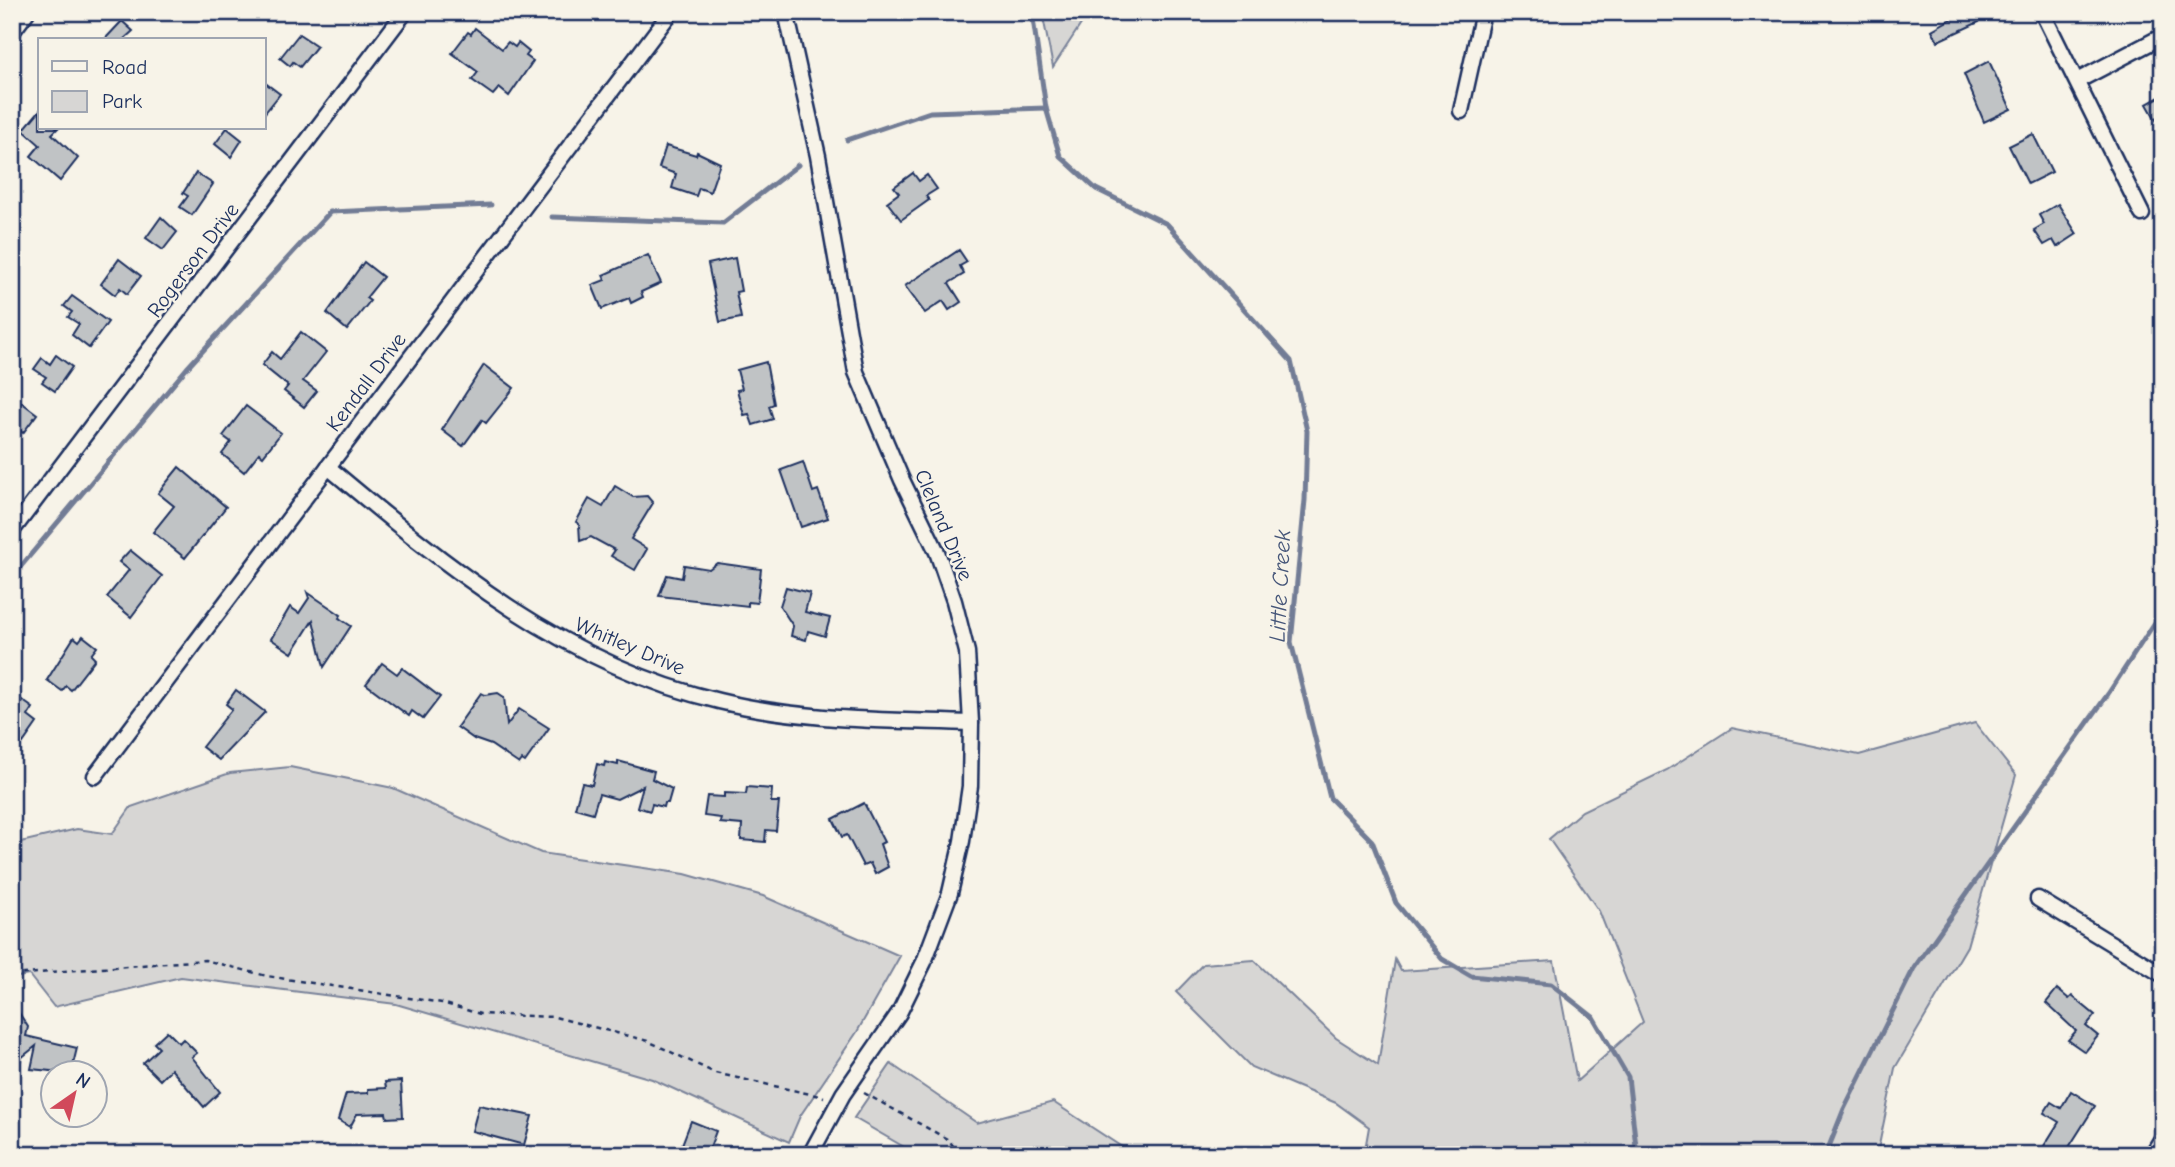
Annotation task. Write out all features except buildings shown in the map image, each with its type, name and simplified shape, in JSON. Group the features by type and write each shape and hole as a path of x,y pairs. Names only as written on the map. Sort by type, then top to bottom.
{"street":[{"path":"12,32 27,12"},
{"name":"Rogerson Drive","path":"12,531 405,12"},
{"name":"Kendall Drive","path":"95,776 671,12"},
{"name":"Cleland Drive","path":"786,12 818,156 856,372 902,480 937,552 954,601 967,652 971,723 970,786 962,841 942,916 924,962 899,1013 843,1094 810,1155"},
{"path":"1461,111 1483,12"},
{"path":"2042,12 2142,214"},
{"path":"2077,81 2163,36"},
{"name":"Whitley Drive","path":"328,467 490,597 594,657 655,682 718,701 783,713 971,723"},
{"path":"2038,899 2163,975"},
{"path":"2152,1155 2163,1137"}],"path":[{"path":"12,975 205,960 267,976 430,1001 481,1014 555,1017 648,1041 715,1073 827,1097"},
{"path":"859,1090 949,1140 957,1147 959,1155"}],"green space":[{"path":"1042,12 1089,12 1053,67"},
{"path":"1975,723 2016,775 1967,946 1895,1068 1877,1155 1364,1155 1369,1127 1336,1103 1251,1067 1176,992 1203,964 1254,960 1336,1038 1378,1065 1395,960 1401,971 1554,961 1577,1081 1643,1022 1599,911 1549,839 1582,811 1667,770 1732,728 1859,755"},
{"path":"290,767 393,788 541,853 685,874 763,896 900,956 857,1032 800,1116 789,1142 652,1079 396,1004 181,977 54,1007 29,975 12,978 12,844 77,829 112,834 131,807 230,773"},
{"path":"891,1064 977,1123 1053,1102 1134,1155 918,1155 854,1118"}],"waterway":[{"name":"Little Creek","path":"1032,12 1046,108 1060,156 1096,189 1167,224 1291,361 1307,431 1305,500 1291,642 1330,798 1372,841 1396,903 1442,959 1471,976 1551,984 1593,1017 1628,1077 1637,1155"},
{"path":"847,140 930,112 1046,108"},
{"path":"552,217 723,223 798,165"},
{"path":"12,577 187,368 330,212 491,205"},
{"path":"1830,1155 1828,1149 1844,1109 1914,968 2108,694 2163,610"}]}
